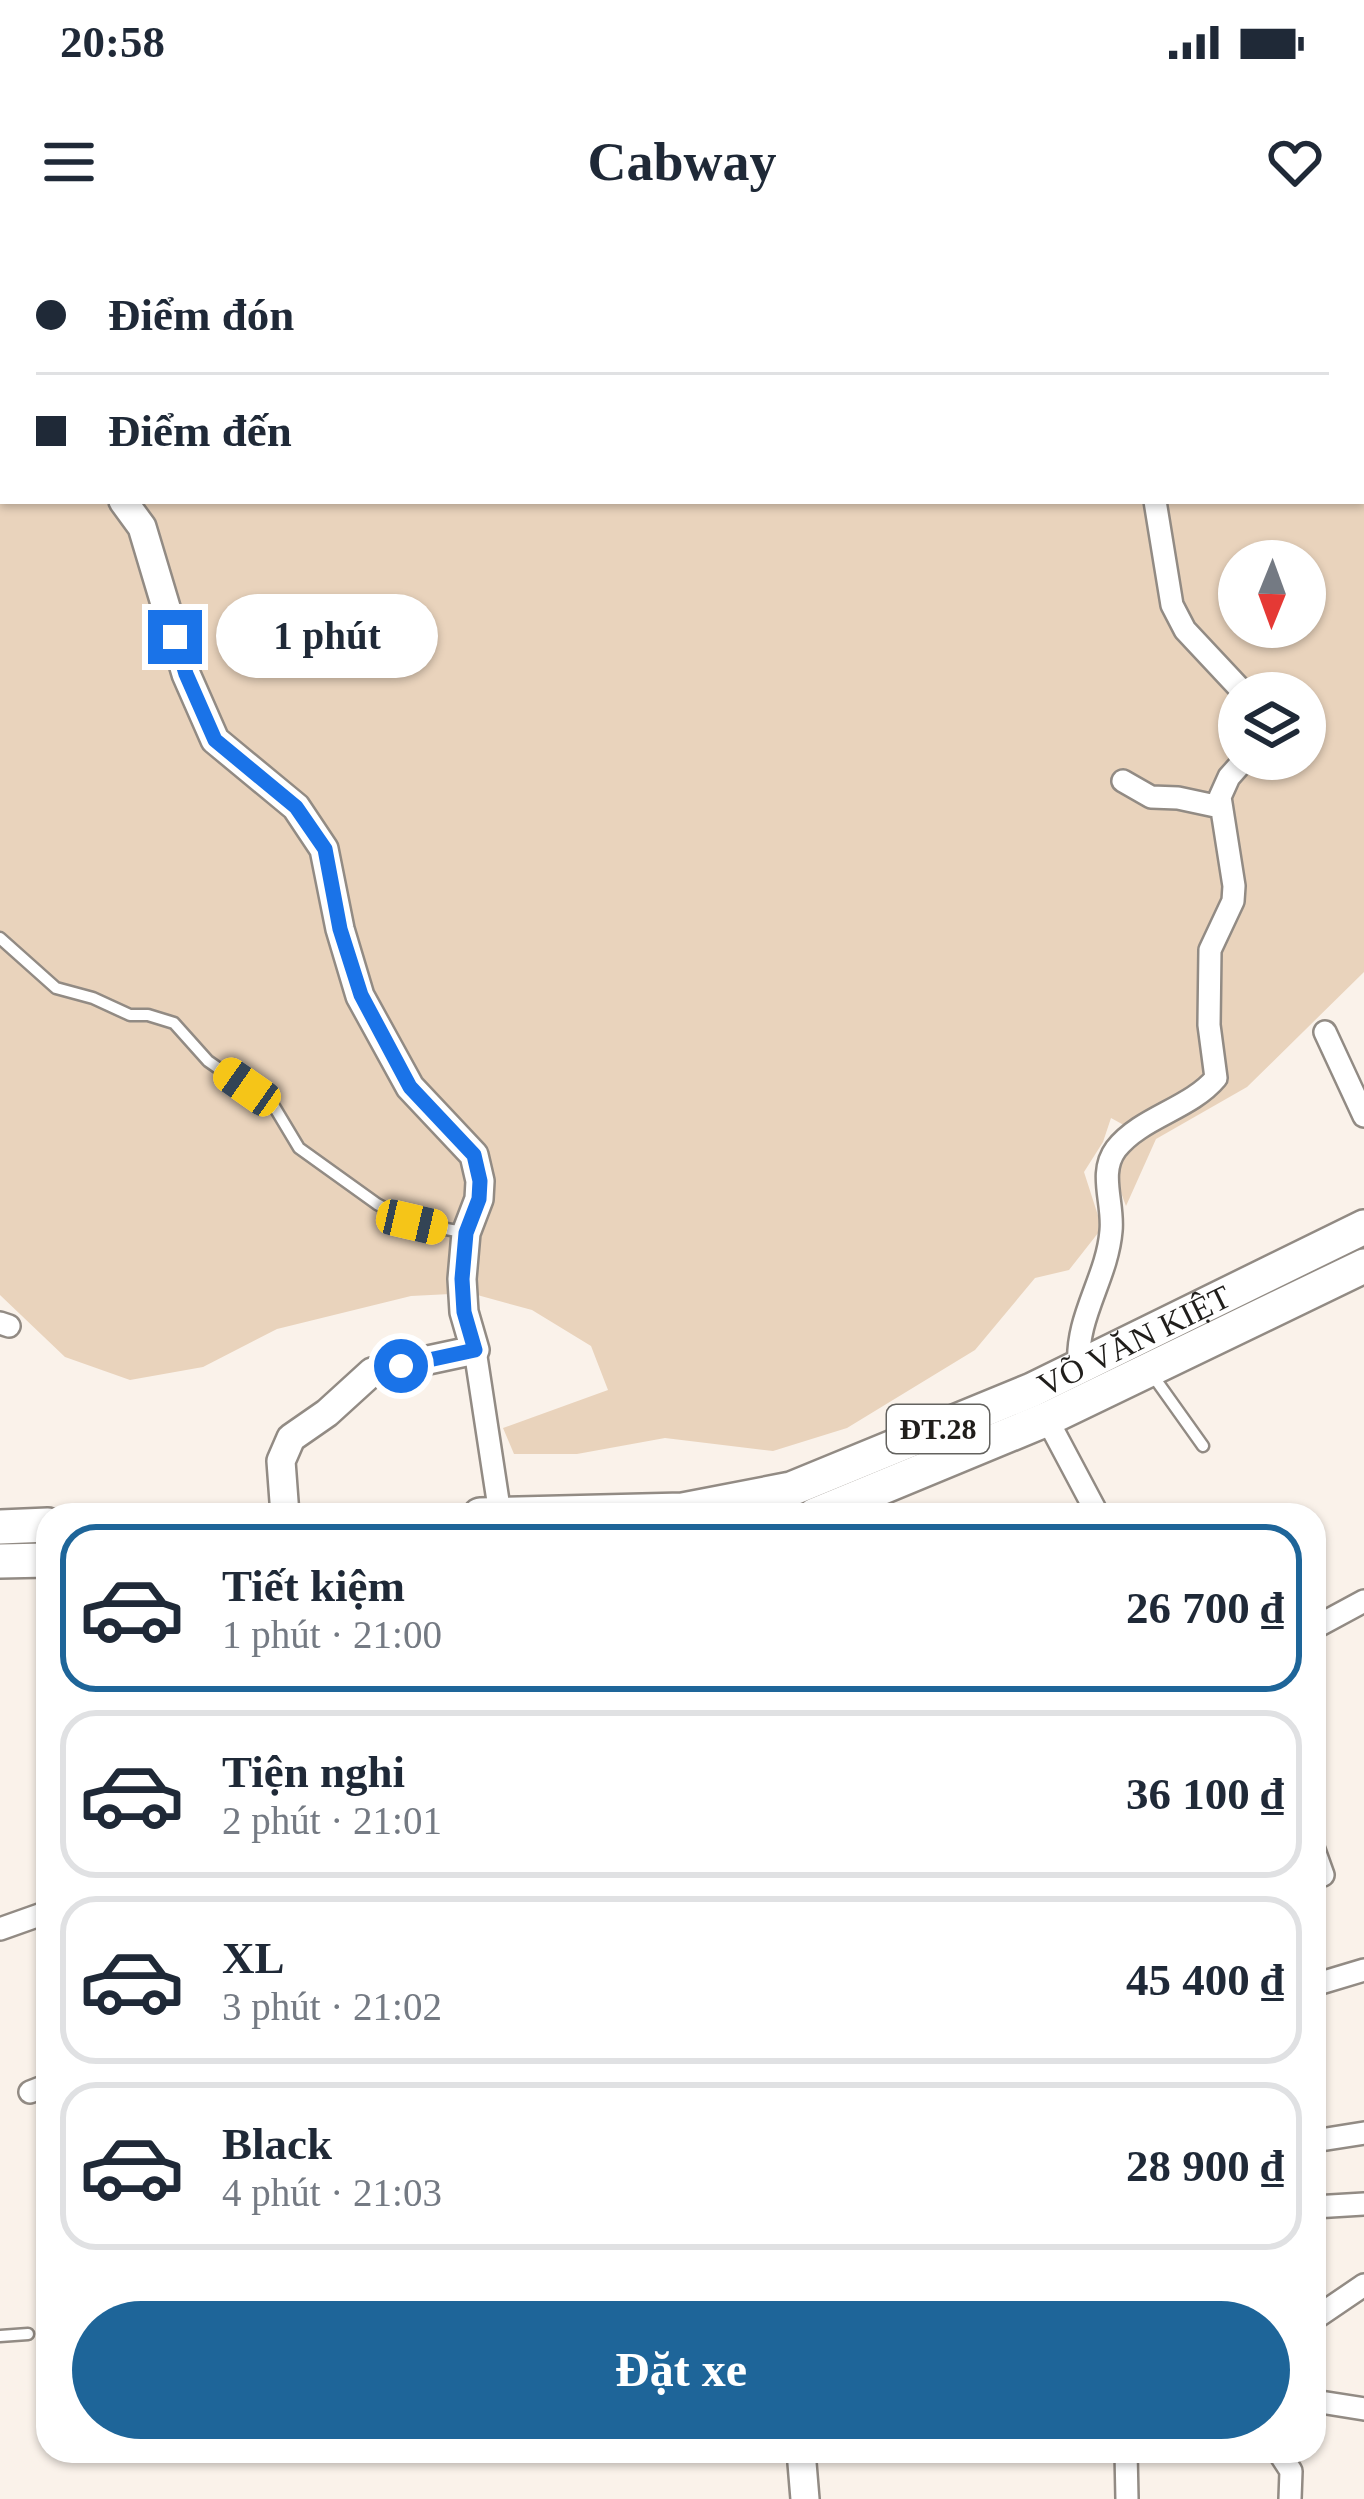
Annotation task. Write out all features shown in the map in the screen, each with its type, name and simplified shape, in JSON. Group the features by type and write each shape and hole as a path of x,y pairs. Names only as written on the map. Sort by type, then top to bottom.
{"main road":[{"name":"VÕ VĂN KIỆT","path":"721,1503 791,1490 848,1467 1079,1367 1364,1227"},
{"name":"VÕ VĂN KIỆT","path":"867,1503 1364,1266"},
{"path":"848,1467 857,1503"},
{"path":"0,1526 36,1526"},
{"path":"0,1561 36,1560"}],"street":[{"path":"125,504 142,527 186,674 215,740 296,807 325,849 340,929 361,995 410,1087 474,1155 479,1199 466,1233 464,1312 475,1350 498,1503"},
{"path":"1155,504 1172,605 1185,630 1224,672"},
{"path":"1079,1367 1080,1325 1111,1231 1109,1160 1123,1142 1216,1078 1208,971 1210,950 1233,901 1220,807 1222,789 1229,780"},
{"path":"1123,782 1151,797 1220,807"},
{"path":"1325,1032 1364,1116"},
{"path":"284,1503 281,1462 292,1438 372,1372 475,1350"},
{"path":"1047,1419 1092,1503"},
{"path":"1326,1622 1364,1601"},
{"path":"0,1929 36,1916"},
{"path":"1326,1981 1364,1970"},
{"path":"1326,2139 1364,2133"},
{"path":"1326,2206 1364,2204"},
{"path":"1326,2311 1364,2285"},
{"path":"1326,2404 1364,2409"},
{"path":"802,2463 805,2499"},
{"path":"1126,2463 1127,2499"},
{"path":"1286,2463 1291,2471 1290,2499"}],"lane":[{"path":"0,938 56,988 130,1015 174,1023 199,1053 275,1108 299,1148 377,1204 412,1222 466,1233"},
{"path":"1149,1370 1203,1446"},
{"path":"0,2336 28,2333"}],"shaded area":[{"path":"0,504 1364,504 1364,972 1247,1087 1156,1139 1126,1206 1117,1182 1116,1147 1131,1129 1111,1118 1084,1172 1102,1228 1069,1270 1035,1278 975,1350 847,1428 773,1451 665,1438 577,1454 514,1454 503,1428 608,1390 591,1346 532,1310 470,1293 411,1296 277,1329 203,1367 130,1380 65,1357 0,1295"}],"route":[{"path":"175,637 215,740 296,807 325,849 340,929 361,995 410,1087 474,1155 479,1199 466,1233 462,1279 464,1312 475,1350 401,1366"}]}
